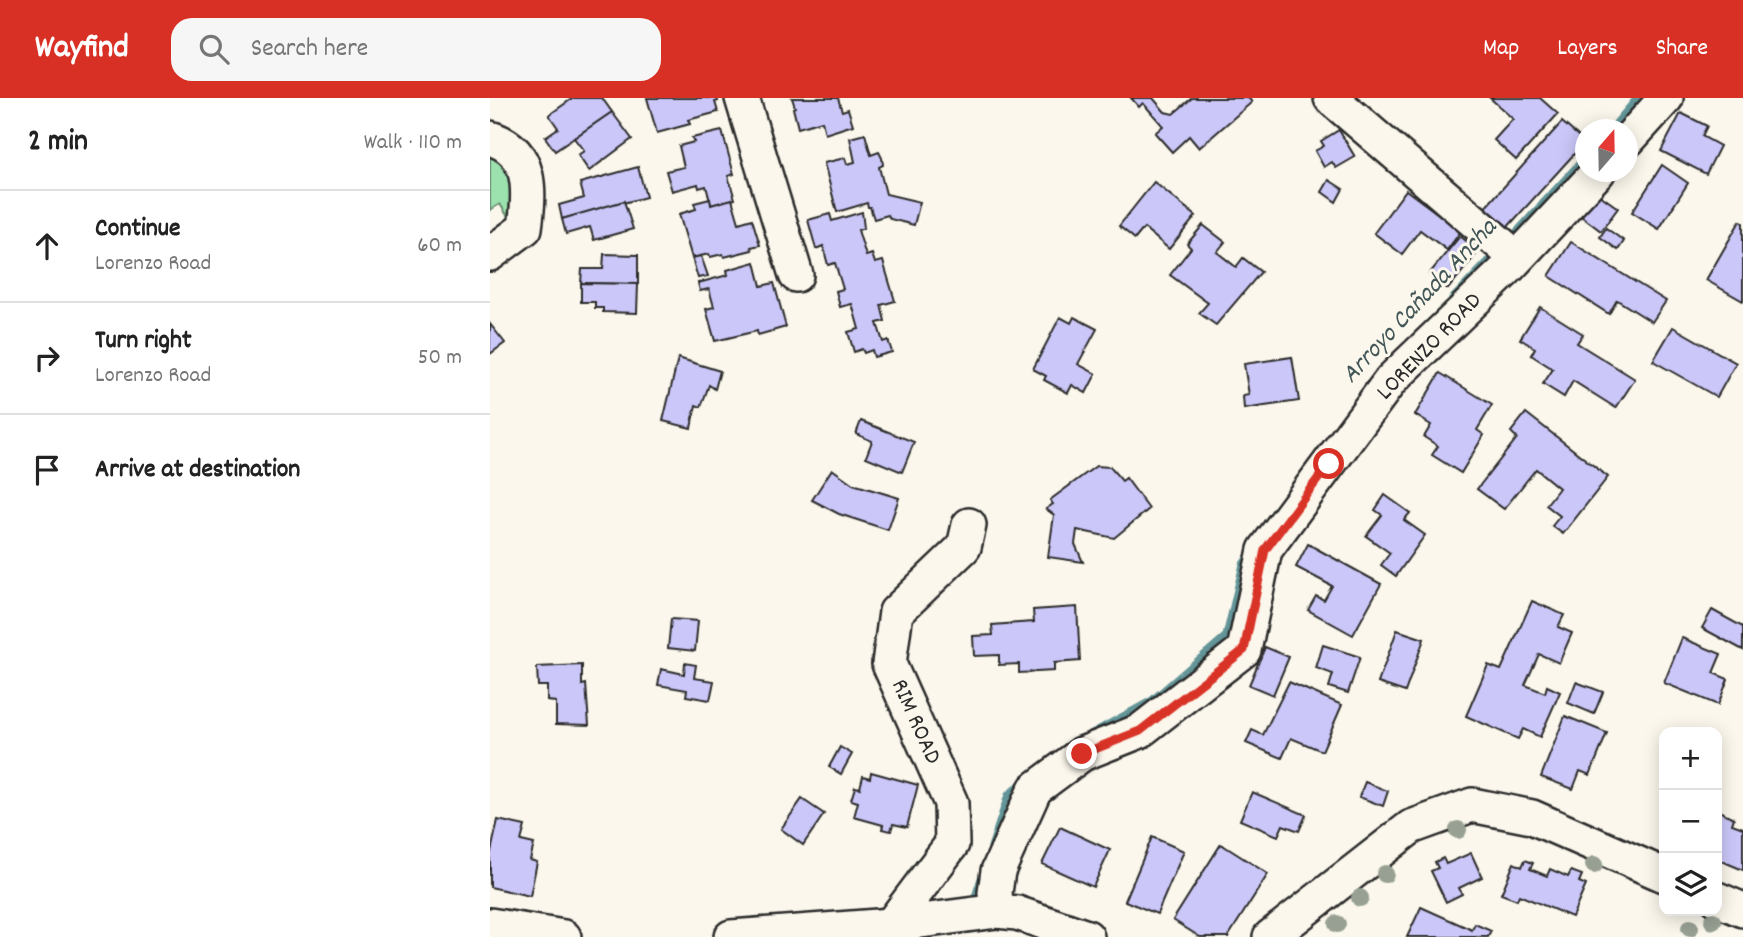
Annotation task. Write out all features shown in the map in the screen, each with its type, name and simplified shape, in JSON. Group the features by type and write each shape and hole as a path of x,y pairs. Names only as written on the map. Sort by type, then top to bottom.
{"street":[{"path":"742,98 796,275"},
{"path":"1331,98 1503,245"},
{"path":"1638,129 1666,98"},
{"path":"490,138 504,142 526,168 528,202 525,228 490,254"},
{"name":"LORENZO ROAD","path":"988,920 998,871 1035,789 1082,754 1140,731 1244,650 1265,550 1391,380 1509,267 1589,182"},
{"name":"RIM ROAD","path":"891,925 952,844 951,803 889,664 896,612 964,547 969,525"},
{"path":"1270,937 1411,827 1472,805 1532,817 1659,873"},
{"path":"1722,901 1743,910"},
{"path":"732,937 988,920 1017,913 1087,937"},
{"path":"490,925 525,934 564,937"}],"green space":[{"path":"490,153 500,156 516,189 515,228 500,204 490,210"}],"building":[{"path":"573,98 602,98 612,112 555,151 545,137 558,128 549,115"},
{"path":"647,98 717,98 718,101 715,102 718,112 688,120 690,124 657,133"},
{"path":"792,98 838,98 842,111 848,109 853,125 825,134 822,121 798,128"},
{"path":"1131,98 1153,98 1165,112 1173,114 1192,98 1248,98 1252,102 1199,148 1189,136 1172,152 1155,133 1163,126 1143,103 1139,107"},
{"path":"1490,98 1540,98 1558,114 1516,160 1494,140 1513,119"},
{"path":"612,112 632,139 589,171 578,155 584,151 574,138"},
{"path":"1681,113 1707,126 1702,136 1720,146 1706,174 1661,151"},
{"path":"1562,122 1575,133 1575,153 1505,230 1483,210"},
{"path":"1339,130 1355,157 1336,168 1332,162 1324,167 1315,151 1324,146 1321,141"},
{"path":"722,131 734,174 728,176 735,199 711,205 706,186 699,188 698,184 672,191 666,171 684,167 679,146 694,142 692,138"},
{"path":"865,134 871,155 879,152 882,158 883,165 879,167 886,194 920,202 914,225 890,219 888,215 874,219 867,203 837,212 824,163 845,158 847,164 855,162 850,138"},
{"path":"1662,165 1688,183 1659,229 1632,212"},
{"path":"638,167 646,197 562,219 559,205 584,198 580,183"},
{"path":"1329,180 1343,189 1336,202 1322,192"},
{"path":"1154,182 1196,216 1169,249 1144,228 1135,239 1119,226"},
{"path":"1406,190 1461,231 1447,250 1420,230 1402,254 1374,233"},
{"path":"1597,193 1618,208 1601,231 1581,216"},
{"path":"710,199 711,205 732,199 739,223 752,219 760,245 751,247 752,250 724,257 723,254 710,257 709,254 692,258 679,214 696,209 694,203"},
{"path":"624,201 633,229 594,240 590,227 566,234 562,219"},
{"path":"862,212 864,228 858,230 866,256 872,254 875,263 883,261 895,301 881,305 885,321 877,323 883,342 888,340 892,352 874,357 872,350 854,352 848,332 859,329 852,304 840,307 836,291 843,289 835,263 828,265 823,246 816,249 808,220 830,214 832,221"},
{"path":"1740,221 1743,223 1743,301 1706,280"},
{"path":"1203,225 1225,242 1217,252 1236,267 1243,258 1261,272 1216,325 1199,313 1208,303 1170,275 1191,248 1187,244"},
{"path":"1606,228 1624,241 1618,250 1600,237"},
{"path":"1460,236 1479,251 1448,289 1429,274"},
{"path":"1571,242 1666,301 1652,322 1617,300 1609,314 1549,276"},
{"path":"604,254 638,255 638,284 581,283 582,269 603,269"},
{"path":"701,256 708,276 698,278 692,258"},
{"path":"755,262 761,286 774,283 786,327 758,335 757,331 715,341 706,309 714,307 709,289 700,291 698,283 728,275 727,270"},
{"path":"581,283 638,284 637,313 603,312 603,308 595,308 595,302 581,302"},
{"path":"1540,307 1583,334 1577,343 1635,379 1616,408 1573,381 1564,397 1543,384 1553,369 1531,355 1535,348 1520,339"},
{"path":"1060,317 1071,323 1074,317 1097,329 1078,364 1096,374 1086,393 1072,385 1068,393 1044,380 1046,376 1033,369"},
{"path":"490,324 505,343 490,354"},
{"path":"1673,327 1736,363 1717,397 1653,361"},
{"path":"1292,357 1299,401 1244,409 1243,396 1249,395 1244,364"},
{"path":"678,358 720,371 715,389 709,385 701,407 696,405 691,428 663,421"},
{"path":"1440,373 1492,405 1477,430 1484,435 1461,473 1432,455 1438,446 1424,437 1431,425 1415,415"},
{"path":"1526,413 1608,477 1563,534 1552,526 1560,516 1546,505 1559,488 1536,469 1504,509 1477,489 1517,438 1511,432"},
{"path":"861,421 914,442 902,472 866,457 872,441 856,434"},
{"path":"1096,466 1110,467 1122,481 1126,478 1149,509 1114,538 1077,530 1075,544 1083,562 1048,557 1054,515 1046,509 1053,504 1050,500"},
{"path":"832,469 853,484 899,498 888,530 839,514 812,500"},
{"path":"1385,495 1410,513 1404,520 1425,535 1396,576 1381,565 1390,553 1366,536 1382,515 1375,510"},
{"path":"1308,544 1381,584 1353,635 1308,610 1316,596 1324,600 1332,586 1296,567"},
{"path":"1532,601 1564,615 1558,627 1572,633 1559,663 1539,654 1525,685 1545,693 1547,686 1560,692 1540,737 1523,729 1518,739 1466,716 1488,665 1501,670"},
{"path":"1077,607 1080,661 1054,663 1054,671 1019,673 1019,664 999,665 999,655 974,656 973,636 993,635 992,625 1034,622 1033,610"},
{"path":"1712,610 1743,627 1743,650 1702,628"},
{"path":"671,619 698,621 695,651 668,648"},
{"path":"1397,630 1424,639 1405,692 1378,683"},
{"path":"1682,638 1721,654 1713,673 1728,679 1718,705 1664,683"},
{"path":"1323,645 1360,657 1348,693 1329,687 1333,674 1316,668"},
{"path":"1265,647 1289,657 1273,695 1249,685"},
{"path":"685,663 696,665 694,678 714,681 710,700 686,696 687,690 658,685 661,669 684,674"},
{"path":"582,665 582,685 586,684 589,725 556,724 556,702 547,701 547,686 538,686 537,667"},
{"path":"1289,682 1342,705 1322,751 1291,738 1282,758 1246,743 1252,730 1263,735"},
{"path":"1576,682 1603,692 1594,714 1568,703"},
{"path":"1565,716 1607,733 1590,775 1580,771 1573,789 1541,777"},
{"path":"840,747 852,754 841,774 829,767"},
{"path":"871,772 918,785 907,827 893,824 891,831 882,829 883,825 854,817 858,802 851,800 855,787 860,788 863,776 870,778"},
{"path":"1365,782 1388,791 1383,806 1359,797"},
{"path":"1252,792 1306,815 1299,831 1283,825 1278,836 1240,820"},
{"path":"802,799 824,814 803,845 781,829"},
{"path":"1722,812 1734,818 1732,824 1743,828 1743,870 1722,861"},
{"path":"498,820 525,826 521,841 534,844 530,860 537,862 530,896 490,887 490,856"},
{"path":"1060,827 1110,850 1093,887 1042,864"},
{"path":"1152,837 1184,851 1157,914 1125,901"},
{"path":"1221,844 1268,874 1228,937 1200,937 1173,920"},
{"path":"1471,853 1482,877 1459,888 1462,894 1446,902 1431,871 1438,868 1435,862 1443,858 1446,864"},
{"path":"1525,860 1533,863 1530,869 1547,876 1550,869 1568,877 1571,871 1582,875 1579,882 1586,885 1572,917 1519,895 1517,900 1501,894 1514,863 1522,867"},
{"path":"1421,907 1472,930 1475,924 1491,931 1488,937 1407,937"}],"waterway":[{"name":"Arroyo Cañada Ancha","path":"1619,119 1637,98"},
{"name":"Arroyo Cañada Ancha","path":"1508,241 1575,168"},
{"name":"Arroyo Cañada Ancha","path":"1452,299 1497,252"},
{"name":"Arroyo Cañada Ancha","path":"1090,734 1152,700 1226,636 1243,564 1250,554"},
{"name":"Arroyo Cañada Ancha","path":"991,847 1008,795 1024,781"},
{"name":"Arroyo Cañada Ancha","path":"973,903 982,875"}],"route":[{"path":"1082,754 1140,731 1244,650 1265,550 1329,464"}]}
